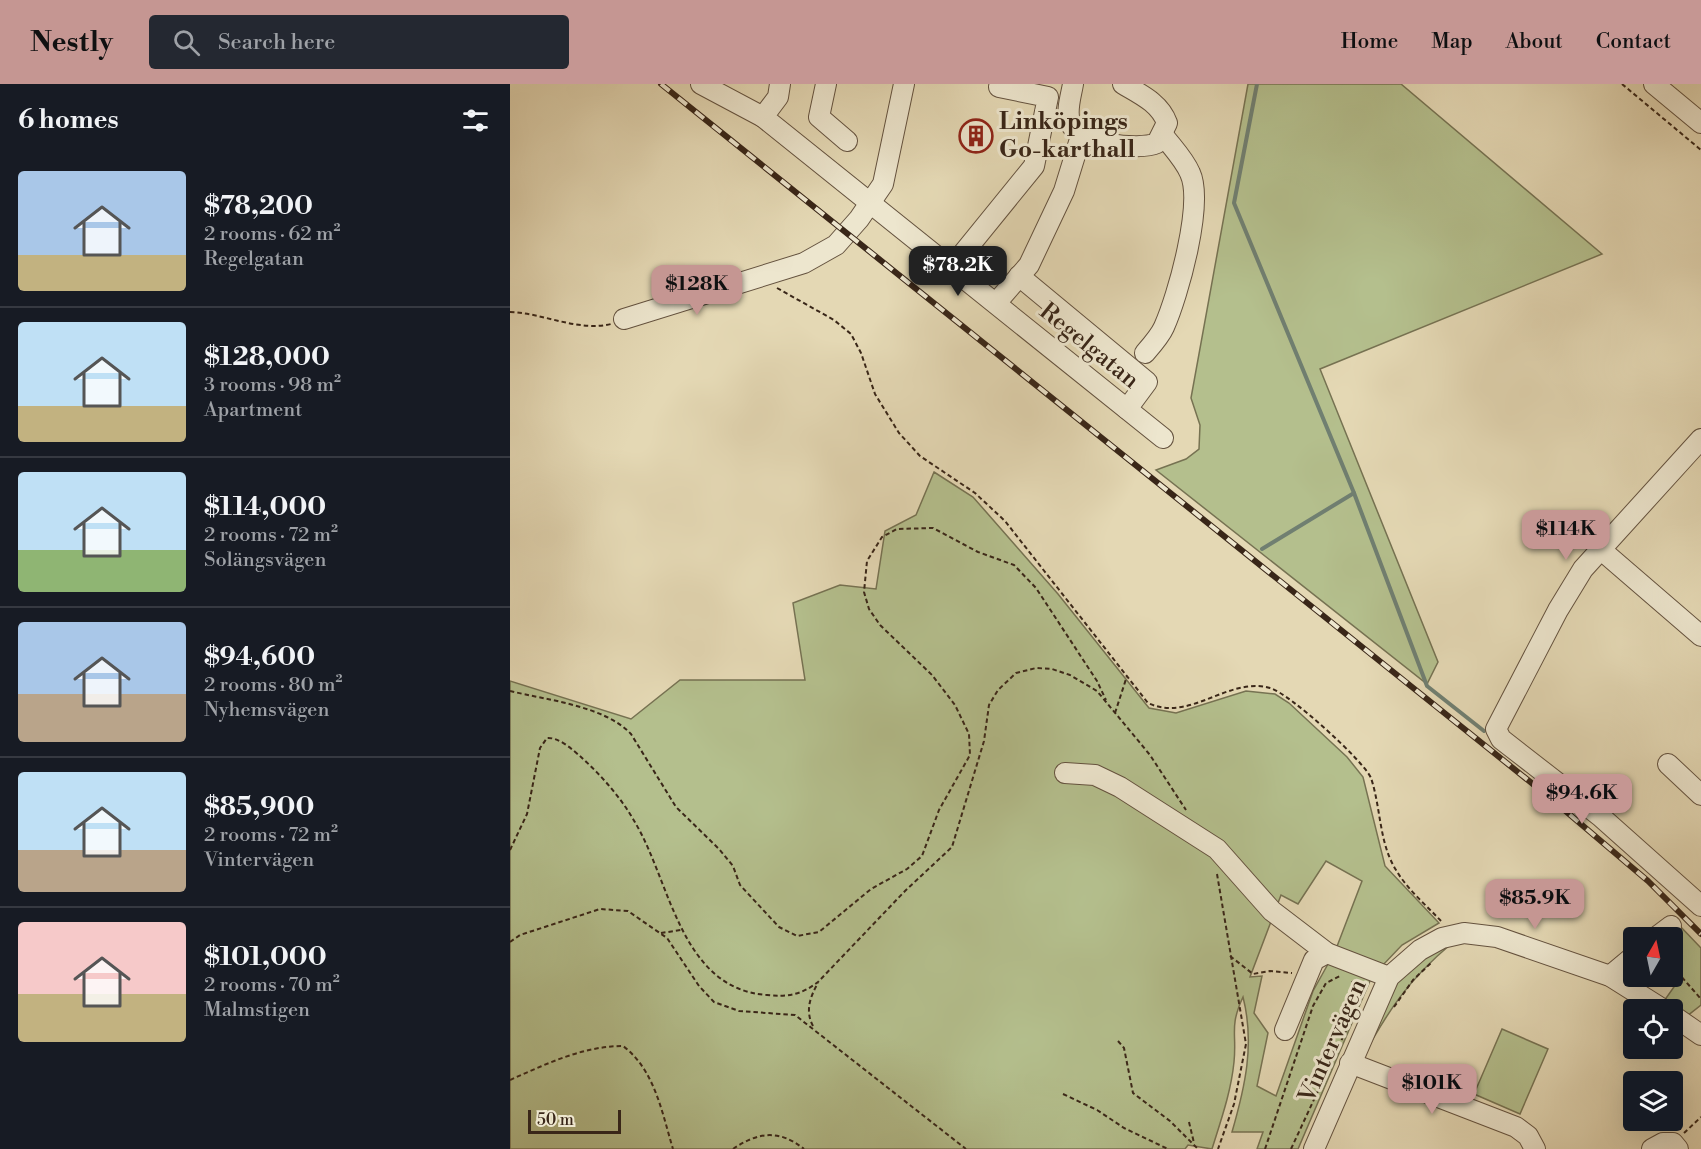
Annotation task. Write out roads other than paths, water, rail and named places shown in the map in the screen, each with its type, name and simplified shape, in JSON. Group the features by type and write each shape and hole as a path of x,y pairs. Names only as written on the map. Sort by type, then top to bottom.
{"street":[{"name":"Regelgatan","path":"701,84 770,121 1163,438"},
{"path":"770,121 780,84"},
{"path":"826,84 819,117 847,141"},
{"path":"624,319 804,263 836,245 872,202 886,175 904,84"},
{"path":"1073,84 1069,107 1070,123 1081,136 1136,148 1157,143 1167,123 1164,114 1152,102 1123,84"},
{"path":"1654,84 1701,123"},
{"path":"952,267 1034,166 1048,97 999,87"},
{"path":"1146,354 1164,329 1177,292 1191,229 1195,192 1191,173 1163,135"},
{"path":"996,303 1029,264 1064,191 1081,136"},
{"path":"1019,276 1147,382 1127,409"},
{"path":"1056,351 1077,324"},
{"path":"1700,906 1600,816 1501,739 1496,729 1572,585 1599,549 1701,439"},
{"path":"1599,549 1701,636"},
{"path":"1668,764 1701,795"},
{"path":"1065,773 1084,772 1103,779 1217,849 1272,911 1327,953 1389,978"},
{"name":"Vintervägen","path":"1314,1149 1389,978 1420,950 1453,934 1475,933 1497,938 1610,976 1647,999"},
{"path":"1285,1030 1314,960 1327,953"},
{"path":"1610,976 1623,965"},
{"path":"1683,1023 1701,1035"},
{"path":"1350,1063 1516,1127 1528,1136 1535,1149"},
{"path":"1652,1149 1663,1143 1675,1146"}],"waterway":[{"path":"1257,84 1234,203 1354,493 1427,686 1484,731"},
{"path":"1262,549 1354,493"}],"railway":[{"path":"661,84 1549,797 1648,881 1701,934"}],"place":[{"name":"Linköpings Go-karthall","path":"976,136"}]}
